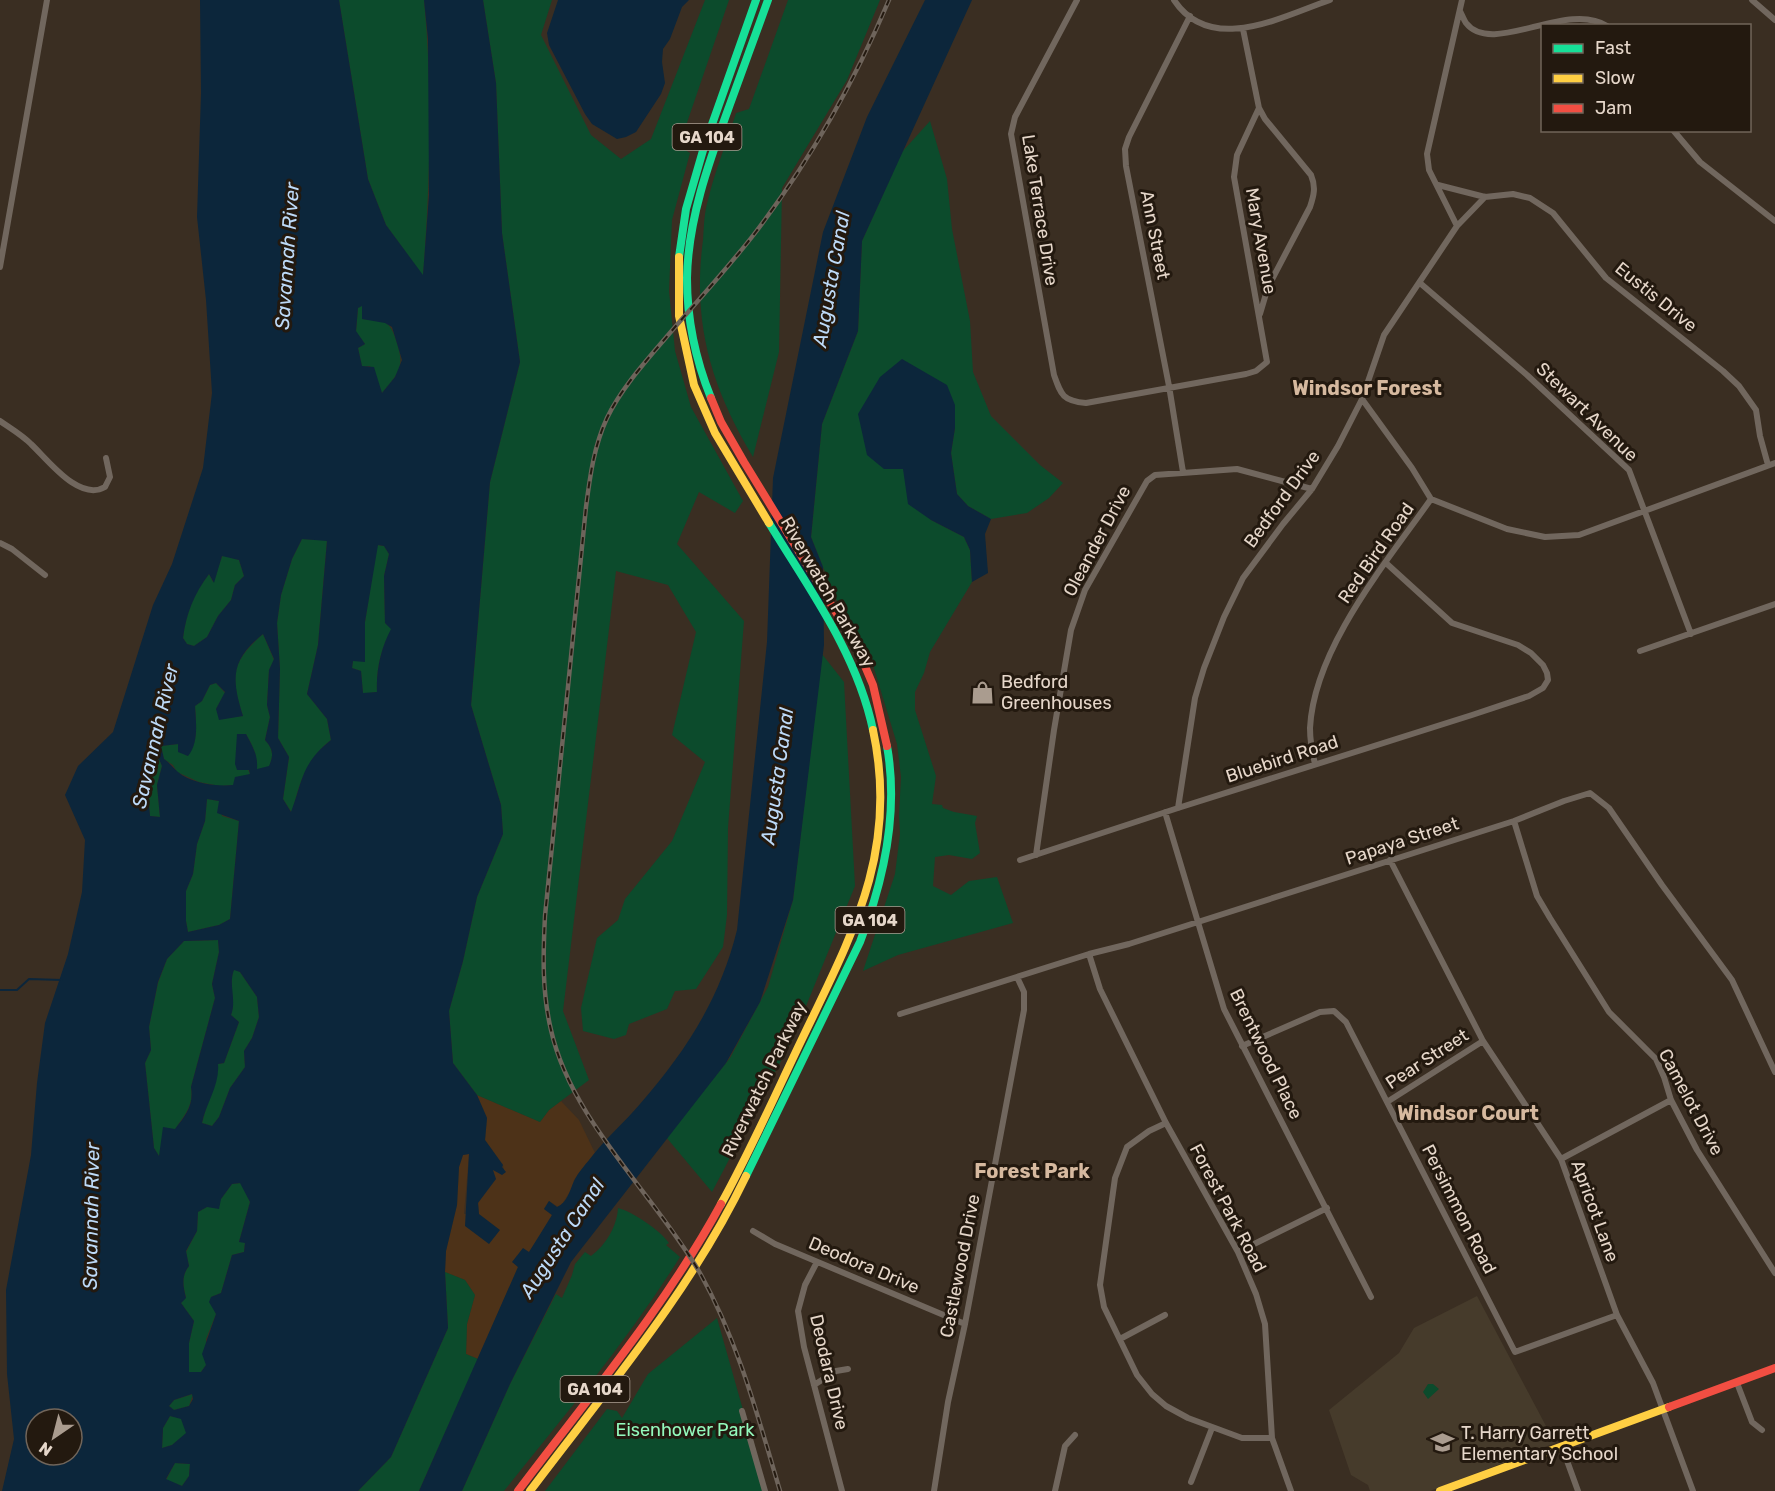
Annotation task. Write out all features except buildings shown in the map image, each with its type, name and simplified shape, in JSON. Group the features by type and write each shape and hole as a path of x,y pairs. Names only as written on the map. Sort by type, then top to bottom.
{"main road":[{"name":"Riverwatch Parkway","path":"518,1491 671,1286 703,1236 732,1184 845,951 866,899 874,869 881,813 878,752 872,717 862,684 846,651 716,433 694,385 679,316 680,238 694,177 756,0"},
{"name":"Riverwatch Parkway","path":"530,1491 679,1292 741,1187 861,942 872,915 887,854 892,800 886,739 873,684 849,632 735,448 710,399 688,302 689,264 701,189 768,0"},
{"path":"1440,1491 1775,1368"}],"street":[{"path":"0,267 47,0"},
{"name":"Lake Terrace Drive","path":"1077,0 1015,117 1011,134 1054,375 1059,391 1066,399 1086,403 1169,386"},
{"path":"1174,0 1190,16 1204,24 1217,28 1243,29 1260,26 1330,0"},
{"path":"1462,0 1427,154 1429,170 1457,226 1485,197"},
{"path":"1752,0 1775,20"},
{"path":"1460,10 1467,25 1481,32 1493,33 1551,16 1575,12 1589,15 1603,24"},
{"name":"Ann Street","path":"1183,472 1169,386 1126,166 1125,149 1155,83 1190,16"},
{"path":"1243,29 1259,108 1265,119 1311,175 1314,184 1314,195 1310,207 1268,287 1259,316"},
{"name":"Mary Avenue","path":"1169,386 1256,371 1267,362 1234,177 1237,155 1242,141 1259,108"},
{"path":"1675,132 1700,162 1775,221"},
{"name":"Eustis Drive","path":"1438,185 1485,197 1513,194 1530,198 1552,213 1606,278 1739,386 1756,410 1760,436 1771,464"},
{"name":"Bedford Drive","path":"1178,808 1195,698 1224,617 1243,578 1312,489 1338,446 1362,399 1384,334 1457,226"},
{"name":"Stewart Avenue","path":"1420,283 1527,375 1629,470 1691,634"},
{"path":"1362,399 1412,468 1431,500"},
{"path":"0,421 28,442 60,473 81,487 95,490 105,487 110,477 106,458"},
{"name":"Red Bird Road","path":"1315,764 1310,728 1315,701 1331,653 1344,625 1431,500 1508,529 1545,537 1579,535 1771,464"},
{"name":"Oleander Drive","path":"1036,855 1071,630 1085,590 1147,481 1155,475 1237,469 1312,489"},
{"path":"0,543 12,549 45,575"},
{"name":"Bluebird Road","path":"1020,860 1529,696 1543,688 1548,680 1547,672 1531,653 1518,645 1452,623 1386,563"},
{"path":"1640,651 1775,604"},
{"name":"Papaya Street","path":"900,1014 1089,954 1129,944 1514,821 1590,793 1609,808 1732,980 1775,1072"},
{"name":"Brentwood Place","path":"1166,812 1224,1009 1371,1297"},
{"name":"Camelot Drive","path":"1514,821 1537,896 1571,955 1588,977 1609,1012 1656,1059 1671,1100 1697,1150 1774,1268"},
{"name":"Apricot Lane","path":"1390,860 1482,1041 1561,1159 1617,1315 1653,1383 1693,1491"},
{"name":"Forest Park Road","path":"1089,954 1100,989 1166,1123 1238,1252 1256,1294 1265,1324 1272,1438 1290,1491"},
{"name":"Castlewood Drive","path":"934,1491 948,1402 965,1324 1024,1010 1024,992 1017,977"},
{"name":"Persimmon Road","path":"1242,1047 1320,1012 1334,1011 1346,1022 1515,1352 1617,1315"},
{"name":"Pear Street","path":"1387,1102 1482,1041"},
{"path":"1561,1159 1671,1100"},
{"path":"1166,1123 1149,1131 1126,1147 1115,1178 1100,1285 1104,1307 1137,1376 1166,1406 1188,1418 1242,1438 1272,1438"},
{"path":"1238,1252 1327,1208"},
{"name":"Deodora Drive","path":"753,1231 775,1244 965,1324"},
{"name":"Deodara Drive","path":"817,1262 805,1285 798,1311 804,1347 842,1491"},
{"path":"1120,1339 1165,1315"},
{"path":"814,1385 836,1371 848,1369"},
{"path":"1737,1383 1752,1422 1762,1430"},
{"path":"742,1411 765,1491"},
{"path":"1191,1482 1212,1428"},
{"path":"1055,1491 1065,1446 1075,1435"},
{"path":"1562,1447 1578,1491"}],"shaded area":[{"path":"477,1095 540,1122 549,1110 561,1101 579,1120 595,1153 574,1180 561,1206 558,1207 549,1201 544,1209 552,1215 538,1239 529,1252 513,1262 518,1267 478,1359 466,1354 467,1324 475,1295 465,1280 445,1272 446,1251 457,1205 459,1167 463,1155 469,1154 464,1214 479,1214 478,1202 493,1176 492,1169 504,1170 503,1165 485,1140 487,1118"},
{"path":"1477,1296 1555,1443 1430,1491 1370,1491 1368,1485 1351,1475 1329,1410 1399,1353 1414,1328"}],"green space":[{"path":"339,0 424,0 429,69 430,138 423,276 386,225 368,179"},
{"path":"483,0 552,0 541,35 591,135 621,159 651,139 705,0 729,0 679,146 690,153 672,220 669,291 675,351 691,407 743,501 735,513 699,492 677,544 744,621 728,828 727,915 723,947 696,989 675,991 667,1009 629,1024 626,1035 614,1039 583,1031 581,1008 597,938 618,920 625,899 672,841 705,762 672,735 696,632 668,585 616,571 563,1011 589,1080 549,1110 540,1122 477,1095 453,1063 449,1011 477,897 503,834 501,805 471,705 490,482 520,362 502,233 496,83"},
{"path":"788,0 880,0 847,80 782,188 779,352 753,457 726,405 708,353 700,299 700,270 706,210 718,167 736,113 749,109"},
{"path":"930,121 947,179 952,229 970,321 973,372 991,416 1040,465 1063,483 1049,498 1027,513 991,519 968,506 957,494 951,453 955,428 884,469 903,469 931,520 964,537 970,550 972,582 930,652 915,692 915,710 936,776 932,804 942,805 943,808 954,812 977,816 975,823 980,853 972,859 949,855 935,857 933,886 951,895 969,881 997,877 1013,923 898,955 863,971 895,874 900,834 901,777 897,744 873,665 835,597 811,537 822,424 858,331 862,241 902,152"},
{"path":"362,305 362,319 386,323 392,330 399,352 398,370 382,393 370,366 362,367 358,348 365,344 356,332 358,308"},
{"path":"302,539 327,540 318,645 307,694 327,719 331,740 315,755 305,773 292,813 283,799 289,757 278,738 280,669 277,623 281,595 292,559"},
{"path":"377,545 384,546 389,554 384,576 385,623 392,629 380,659 377,692 363,694 361,671 352,668 353,660 365,661 365,622"},
{"path":"223,555 239,560 244,576 235,585 231,600 218,616 207,637 194,646 187,644 183,638 192,604 209,574 213,582"},
{"path":"263,634 274,660 269,670 267,705 270,717 265,740 272,752 269,767 256,770 256,755 251,743 246,734 238,734 237,745 250,774 233,785 220,786 199,782 177,772 173,765 164,759 161,746 178,744 187,756 195,739 195,706 202,701 210,685 216,683 225,693 216,709 224,718 243,716 236,690 236,670 245,653"},
{"path":"822,654 844,682 855,886 793,1038 712,1192 666,1137 730,1058 768,987 793,900"},
{"path":"159,759 162,766 157,785 160,817 150,816 147,783 151,764"},
{"path":"207,799 219,801 222,816 239,821 230,919 219,925 188,932 186,891 193,874 197,844 205,821"},
{"path":"218,940 219,952 212,984 215,998 191,1087 190,1105 159,1156 154,1148 145,1063 151,1050 149,1027 158,983 167,959 184,941"},
{"path":"234,969 240,972 257,997 259,1017 252,1038 244,1051 245,1067 230,1088 219,1117 212,1126 202,1123 218,1064 224,1063 239,1022 231,1015"},
{"path":"241,1183 250,1202 239,1242 245,1242 244,1252 232,1255 221,1293 211,1297 216,1314 206,1339 206,1365 201,1372 189,1372 189,1343 194,1321 181,1303 186,1297 184,1277 189,1266 186,1252 197,1231 198,1212 221,1199 232,1184"},
{"path":"618,1208 631,1213 653,1227 669,1243 666,1245 680,1257 618,1347 504,1491 462,1491 510,1384 556,1294 562,1298 575,1264 585,1252 591,1256 606,1241 613,1228"},
{"path":"445,1272 465,1280 475,1295 467,1324 466,1354 478,1359 419,1491 358,1491 391,1457 448,1328"},
{"name":"Eisenhower Park","path":"717,1318 766,1491 545,1491 607,1409 617,1411 622,1418 648,1374"},
{"path":"1428,1384 1433,1384 1439,1389 1428,1399 1423,1392"},
{"path":"193,1394 189,1406 174,1410 169,1406 174,1400"},
{"path":"170,1416 181,1418 187,1433 172,1445 162,1448 163,1428"},
{"path":"175,1463 190,1464 189,1476 182,1486 166,1480"}],"water":[{"name":"Savannah River","path":"200,0 339,0 368,179 386,225 423,275 429,195 428,39 424,0 483,0 496,83 502,233 520,362 490,482 471,705 501,805 503,834 477,897 449,1011 453,1063 477,1095 487,1118 485,1140 506,1172 502,1175 493,1170 496,1179 478,1203 479,1214 500,1230 489,1244 465,1226 469,1154 463,1155 459,1167 457,1205 446,1251 448,1328 391,1457 358,1491 2,1491 14,1439 7,1374 6,1290 31,1155 45,1023 68,954 82,892 85,840 65,795 78,766 113,732 153,605 172,564 203,468 212,393 206,300 197,217 201,93","holes":["362,306 362,319 385,323 392,327 402,360 395,377 382,393 374,367 362,366 358,348 365,344 356,331 358,308","302,539 327,541 318,645 307,694 327,719 331,740 308,765 291,812 283,799 289,757 278,738 280,669 277,623 281,595 292,559","378,545 384,546 389,554 384,576 385,623 391,629 380,659 377,692 363,693 361,671 352,668 353,661 365,662 365,622","222,556 239,560 244,576 235,585 231,600 218,616 207,637 194,646 187,644 183,638 186,621 195,597 209,574 214,583","263,634 274,659 269,670 267,705 270,717 265,740 272,752 269,766 257,769 256,755 246,734 237,734 235,764 237,770 249,770 250,774 235,777 233,785 212,785 183,776 164,759 161,746 178,744 178,752 188,756 195,739 195,706 202,701 210,685 216,683 225,692 216,709 219,720 243,716 237,691 236,670 245,652","159,759 162,766 157,785 160,817 150,816 147,783 151,764","207,799 219,801 217,813 239,821 230,919 219,925 188,932 186,891 193,874 197,844 205,821","218,940 219,952 212,984 215,998 191,1087 190,1105 175,1129 163,1127 159,1156 154,1148 145,1063 151,1050 149,1027 158,982 167,959 184,941","234,970 240,972 257,997 259,1017 252,1038 244,1051 245,1067 230,1088 219,1117 212,1126 202,1123 215,1087 218,1064 224,1063 239,1022 231,1015 233,1009 232,975","240,1183 250,1202 239,1242 245,1243 244,1252 232,1255 221,1293 211,1297 209,1302 216,1314 202,1354 206,1365 201,1372 189,1372 189,1343 194,1321 181,1303 186,1298 183,1281 189,1266 186,1251 197,1231 198,1212 207,1207 219,1209 221,1199 232,1184","192,1394 193,1399 189,1406 174,1410 169,1406 174,1400","170,1416 181,1419 186,1433 172,1445 162,1448 163,1428","175,1463 190,1464 189,1476 182,1486 166,1479"]},
{"path":"558,0 689,0 682,7 670,39 663,49 665,83 661,94 636,132 617,139 592,124 585,114 549,45 547,33"},
{"name":"Augusta Canal","path":"925,0 972,0 862,241 858,331 822,424 811,537 823,567 824,645 793,900 760,1002 726,1063 571,1262 510,1384 462,1491 419,1491 518,1267 512,1262 523,1248 529,1252 552,1215 544,1209 549,1201 557,1207 563,1203 583,1168 672,1064 711,1001 730,955 737,930 767,642 773,478 823,232 867,117"},
{"path":"902,359 947,385 955,405 955,428 951,453 957,494 968,506 991,519 985,534 988,573 972,582 970,550 964,537 931,520 908,504 903,469 884,469 867,455 858,414 880,377"}],"waterway":[{"path":"0,990 17,990 29,979 62,980"}],"railway":[{"path":"780,1491 736,1352 700,1273 595,1126 576,1095 561,1063 551,1030 546,1002 545,916 586,507 599,439 613,407 635,374 745,246 794,178 830,121 889,0"}],"traffic: fast":[{"path":"679,257 686,209 704,147 756,0"},
{"path":"711,398 697,355 689,309 687,278 691,234 707,170 768,0"},
{"path":"769,523 844,648 866,702 873,730"},
{"path":"746,1176 860,942 869,919 882,870 890,821 891,796 887,746"}],"traffic: slow":[{"path":"679,257 679,316 694,385 715,433 769,523"},
{"path":"721,1204 839,962 867,890 880,814 880,773 873,730"},
{"path":"530,1491 674,1300 700,1260 746,1176"},
{"path":"1440,1491 1669,1407"}],"traffic: jam":[{"path":"711,398 721,422 744,462 856,645 873,685 887,746"},
{"path":"518,1491 651,1316 721,1204"},
{"path":"1669,1407 1775,1368"}],"place":[{"name":"Bedford Greenhouses","path":"983,692"},
{"name":"T. Harry Garrett Elementary School","path":"1443,1443"}],"district":[{"name":"Windsor Forest","path":"1367,388"},
{"name":"Windsor Court","path":"1468,1113"},
{"name":"Forest Park","path":"1032,1171"}]}
